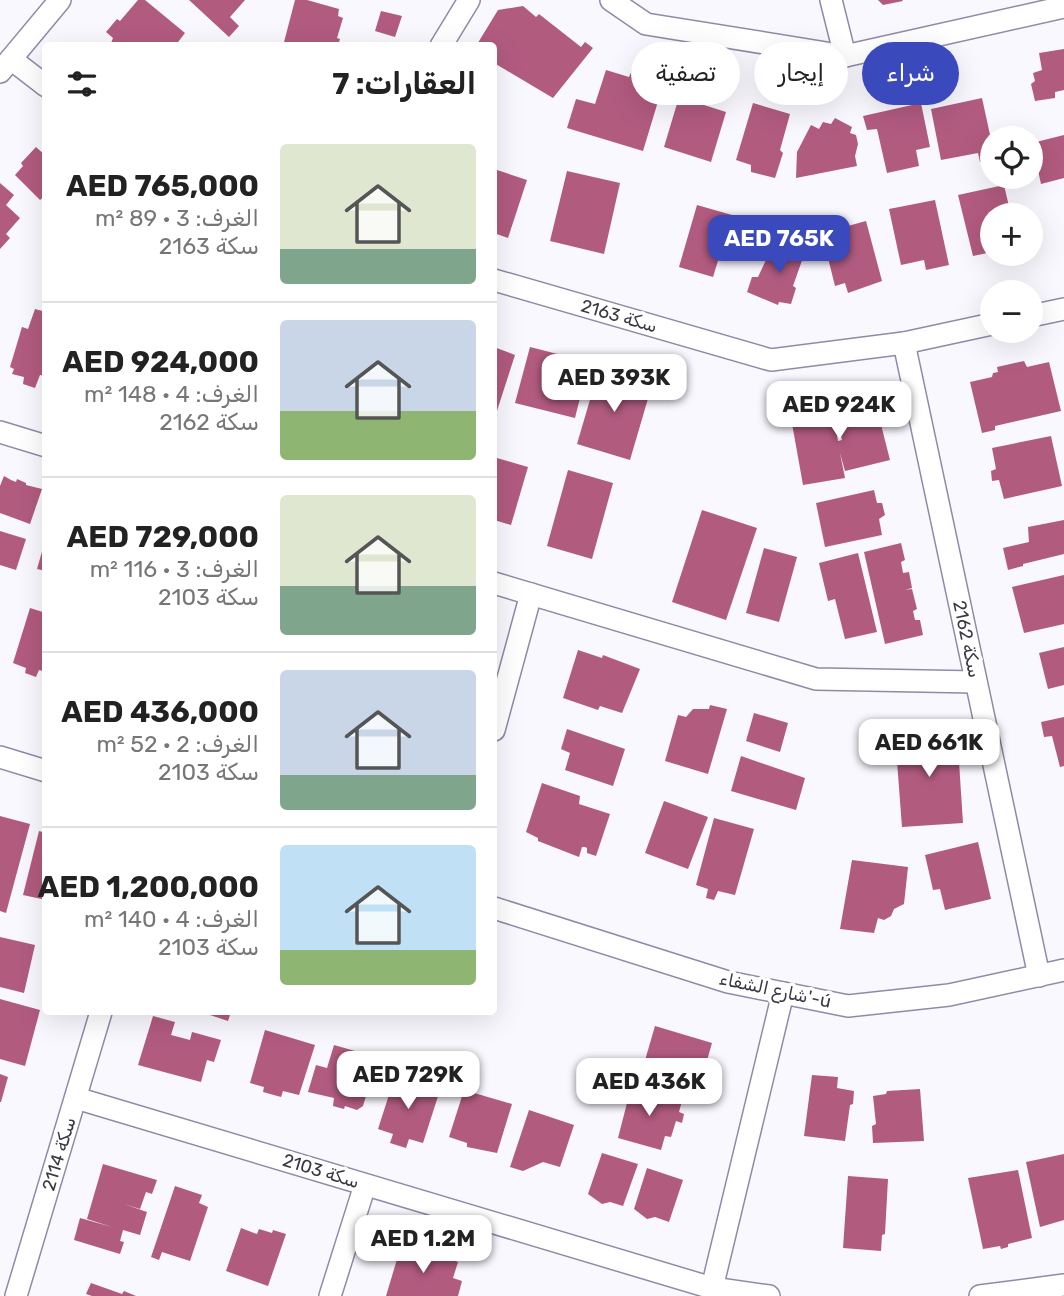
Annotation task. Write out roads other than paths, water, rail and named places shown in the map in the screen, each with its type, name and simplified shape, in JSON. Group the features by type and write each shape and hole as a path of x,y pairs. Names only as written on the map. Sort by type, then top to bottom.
{"street":[{"path":"42,84 5,65 60,0"},
{"path":"443,42 469,0"},
{"path":"611,0 646,24 758,42"},
{"path":"831,0 842,42"},
{"path":"848,55 1064,7"},
{"name":"سكة 2163","path":"497,280 771,360 904,343 980,327"},
{"path":"1043,313 1064,309"},
{"name":"سكة 2162","path":"904,343 1040,975"},
{"path":"0,432 42,445"},
{"path":"497,584 816,679 976,682"},
{"path":"497,719 531,594"},
{"path":"0,757 42,770"},
{"name":"شارع الشفاء'-ú","path":"497,909 728,982 848,1006 949,995 1064,971"},
{"path":"712,1289 783,993"},
{"name":"سكة 2114","path":"16,1296 100,1015"},
{"name":"سكة 2103","path":"76,1098 712,1289 769,1296"},
{"path":"330,1296 365,1185"},
{"path":"980,1296 1064,1285"}]}
